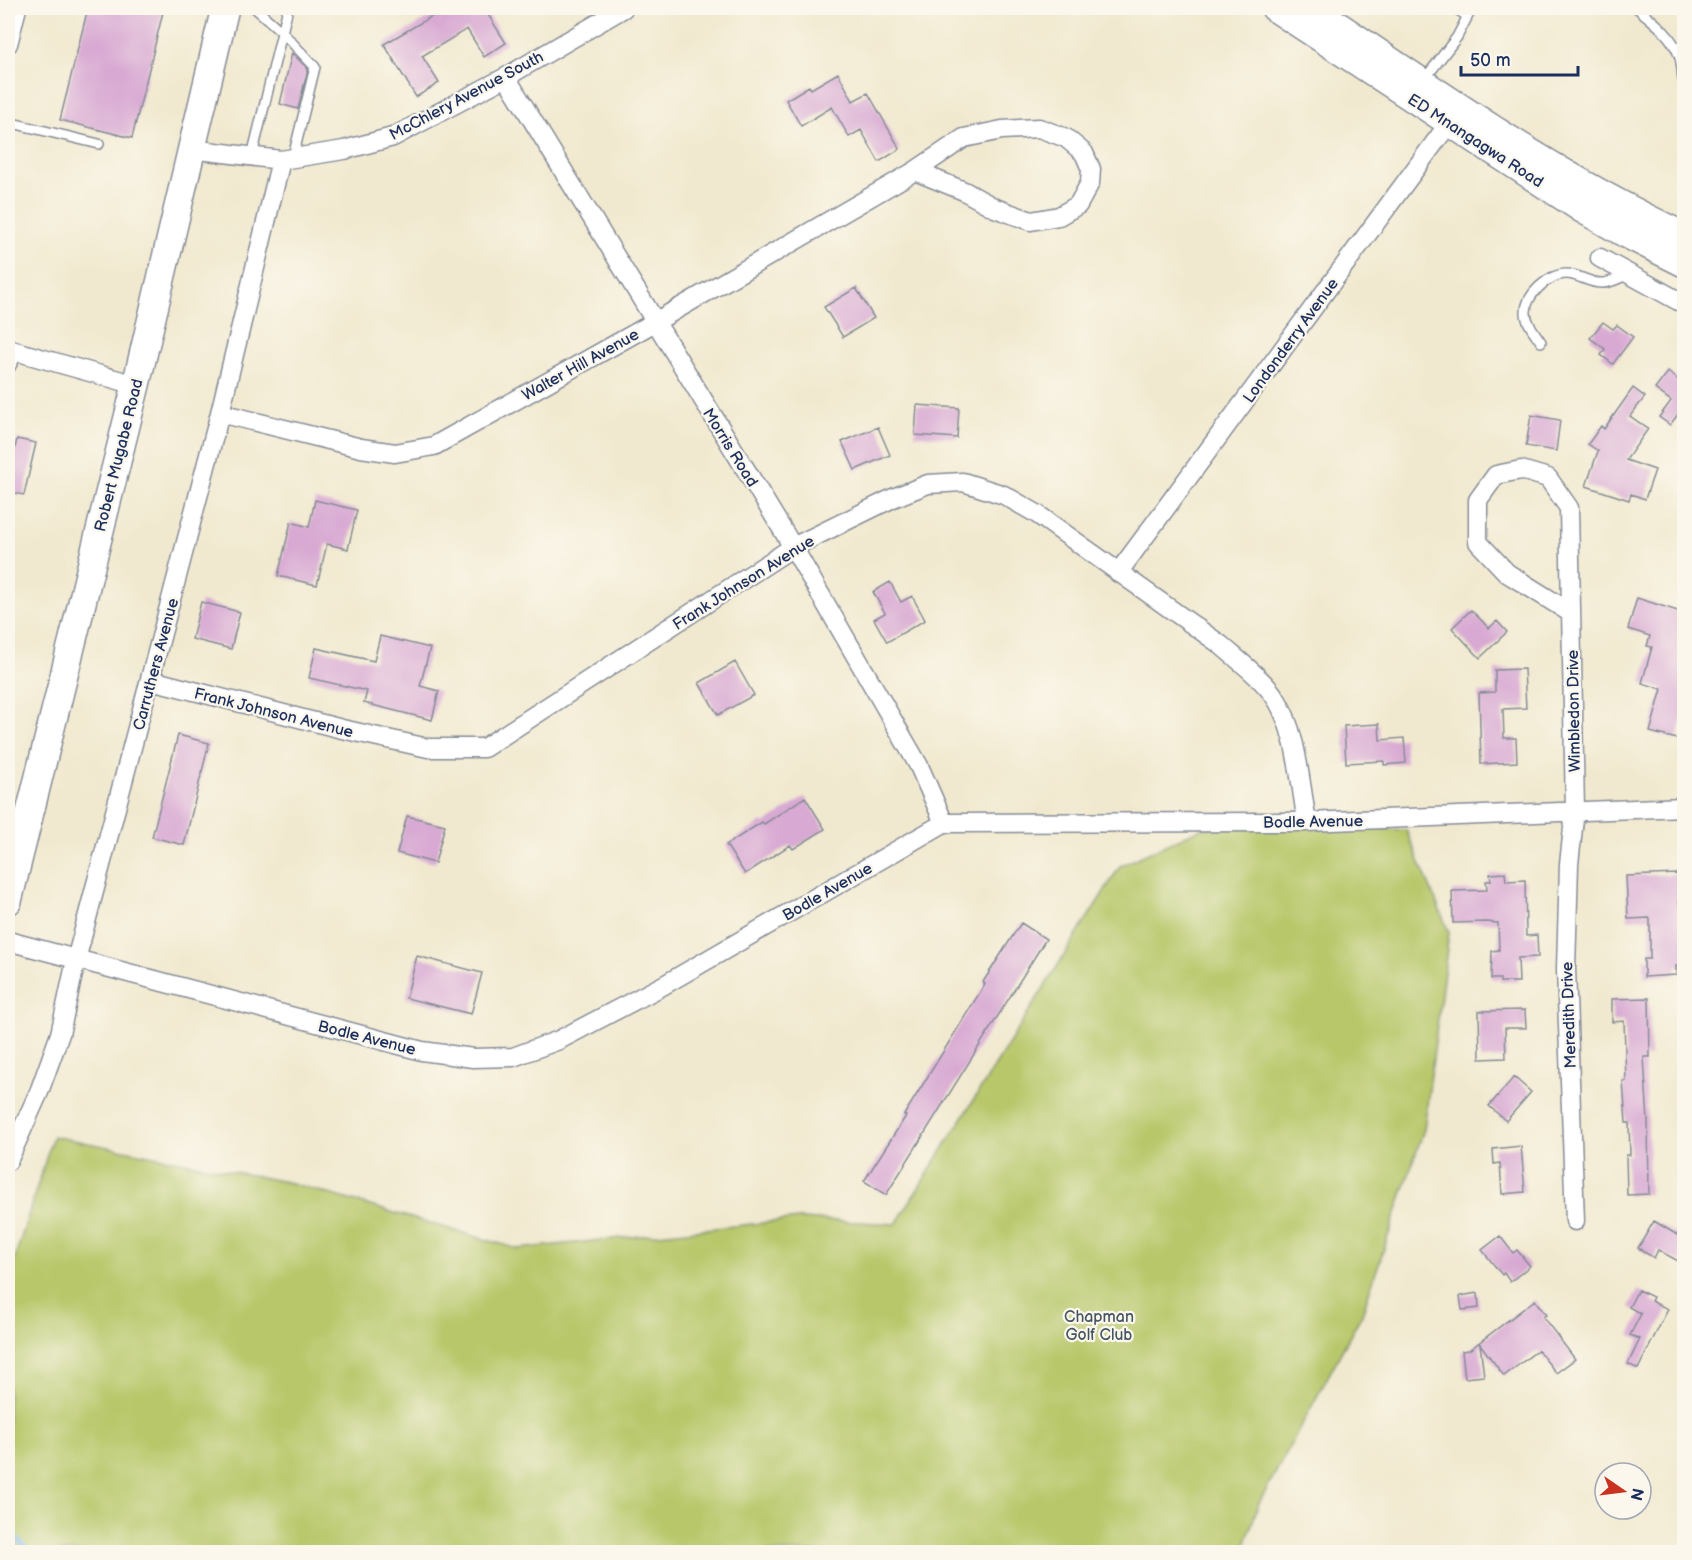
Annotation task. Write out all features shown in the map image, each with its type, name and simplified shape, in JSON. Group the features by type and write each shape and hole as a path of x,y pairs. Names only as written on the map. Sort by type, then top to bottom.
{"main road":[{"name":"Robert Mugabe Road","path":"8,901 136,385 225,8"},
{"name":"ED Mnangagwa Road","path":"1275,8 1455,115 1549,164 1633,212 1684,236"},
{"name":"ED Mnangagwa Road","path":"1312,8 1423,82 1455,115 1582,209 1684,263"}],"street":[{"path":"8,44 17,8"},
{"name":"McChlery Avenue South","path":"191,149 287,158 344,150 393,137 506,77 624,8"},
{"name":"Morris Road","path":"506,77 793,548 920,766 944,823"},
{"name":"Londonderry Avenue","path":"1118,573 1455,115"},
{"name":"Walter Hill Avenue","path":"220,413 361,448 395,453 434,446 915,171 964,138 1002,130 1039,128 1066,138 1084,153 1091,169 1090,183 1078,205 1059,216 1031,221 995,208 964,191 915,171"},
{"name":"Carruthers Avenue","path":"8,1161 39,1092 60,1034 76,960 287,158"},
{"path":"1600,258 1684,304"},
{"path":"13,351 136,385"},
{"name":"Wimbledon Drive","path":"1571,613 1508,573 1478,542 1478,500 1496,475 1521,470 1548,478 1569,508 1575,810"},
{"name":"Frank Johnson Avenue","path":"151,681 428,748 484,748 793,548 893,498 928,484 963,482 1004,495 1037,514 1221,645 1249,669 1274,696 1290,730 1307,822"},
{"name":"Bodle Avenue","path":"8,941 422,1051 473,1058 513,1057 559,1040 664,985 944,823 1307,822 1684,807"},
{"name":"Meredith Drive","path":"1575,810 1569,864 1566,969 1575,1221"}],"lane":[{"path":"255,8 282,32 315,67 287,158"},
{"path":"252,156 288,8"},
{"path":"1423,82 1457,37 1470,12 1455,8"},
{"path":"1637,8 1660,26 1670,39 1680,56 1683,80"},
{"path":"8,122 99,144"},
{"path":"1541,342 1528,322 1526,312 1529,302 1547,280 1566,274 1605,283 1629,274"},
{"path":"8,371 13,351"}],"green space":[{"name":"Chapman Golf Club","path":"1303,824 1406,830 1449,932 1424,1129 1362,1314 1258,1505 1243,1552 8,1552 8,1280 53,1136 291,1183 518,1249 799,1219 896,1224 1120,866 1202,828"}],"building":[{"path":"88,8 164,8 132,138 60,120"},
{"path":"446,8 484,8 506,43 484,57 467,29 422,56 439,83 416,97 384,44"},
{"path":"292,53 308,69 298,109 280,104"},
{"path":"838,73 853,101 868,93 900,149 879,162 861,130 849,137 832,107 801,126 786,100 809,86 811,89"},
{"path":"856,288 874,318 843,337 824,307"},
{"path":"1603,322 1613,329 1617,325 1633,337 1613,364 1601,355 1605,349 1590,338"},
{"path":"1668,372 1683,383 1684,381 1684,411 1682,409 1670,425 1659,417 1671,401 1655,389"},
{"path":"1633,388 1645,397 1630,416 1648,429 1626,460 1655,470 1645,499 1631,494 1629,500 1586,486 1598,451 1588,444 1601,426 1604,429"},
{"path":"917,405 959,408 957,438 915,435"},
{"path":"1531,415 1560,420 1556,451 1526,446"},
{"path":"878,427 890,455 855,470 842,442"},
{"path":"17,439 36,443 24,495 8,492 8,447 15,448"},
{"path":"315,500 357,510 348,549 327,544 317,585 278,576 291,522 309,527"},
{"path":"890,582 901,602 912,596 925,620 887,642 874,619 885,613 873,592"},
{"path":"1637,598 1684,613 1684,710 1677,739 1650,732 1662,689 1642,683 1652,647 1647,646 1650,636 1628,629"},
{"path":"201,602 240,612 231,649 192,639"},
{"path":"1471,610 1489,628 1497,621 1507,632 1480,658 1452,628"},
{"path":"380,636 430,648 420,686 439,691 432,720 364,703 367,691 309,678 316,648 374,661"},
{"path":"735,662 754,695 718,715 699,683"},
{"path":"1524,669 1526,708 1503,709 1504,738 1516,738 1517,762 1481,764 1479,693 1495,692 1495,670"},
{"path":"1379,724 1380,740 1404,738 1406,763 1384,765 1384,761 1346,763 1344,726"},
{"path":"178,735 209,743 184,845 152,837"},
{"path":"805,797 825,829 793,849 790,845 745,874 726,845"},
{"path":"407,816 445,825 435,863 397,853"},
{"path":"1505,873 1506,881 1525,880 1526,936 1537,935 1538,957 1518,958 1519,982 1500,982 1500,979 1491,979 1492,951 1499,950 1498,923 1453,923 1452,891 1487,890 1486,881 1491,881 1490,874"},
{"path":"1678,874 1679,904 1684,904 1684,966 1676,966 1676,975 1644,977 1644,959 1650,959 1650,918 1628,919 1626,876"},
{"path":"1021,923 1046,939 886,1195 864,1181 906,1116 904,1115 985,984 983,982"},
{"path":"417,956 482,973 471,1014 406,998"},
{"path":"1649,998 1650,1057 1644,1057 1649,1194 1627,1195 1626,1155 1630,1155 1629,1123 1626,1123 1623,1081 1626,1081 1624,1021 1612,1022 1612,999"},
{"path":"1525,1010 1526,1028 1505,1028 1506,1058 1480,1059 1479,1011"},
{"path":"1514,1077 1531,1092 1506,1121 1489,1106"},
{"path":"1521,1146 1525,1192 1502,1194 1500,1163 1494,1164 1493,1149"},
{"path":"1654,1221 1684,1239 1684,1255 1680,1262 1658,1250 1654,1258 1638,1248"},
{"path":"1500,1236 1513,1253 1517,1250 1530,1266 1510,1282 1482,1250"},
{"path":"1638,1290 1653,1297 1651,1301 1668,1309 1638,1369 1628,1364 1640,1339 1630,1335 1641,1314 1629,1307"},
{"path":"1478,1293 1479,1308 1462,1310 1460,1296"},
{"path":"1535,1300 1546,1315 1543,1317 1575,1359 1556,1373 1538,1350 1504,1376 1480,1344 1484,1376 1465,1378 1462,1351 1469,1350"}],"waterway":[{"path":"8,1529 30,1552"}]}
